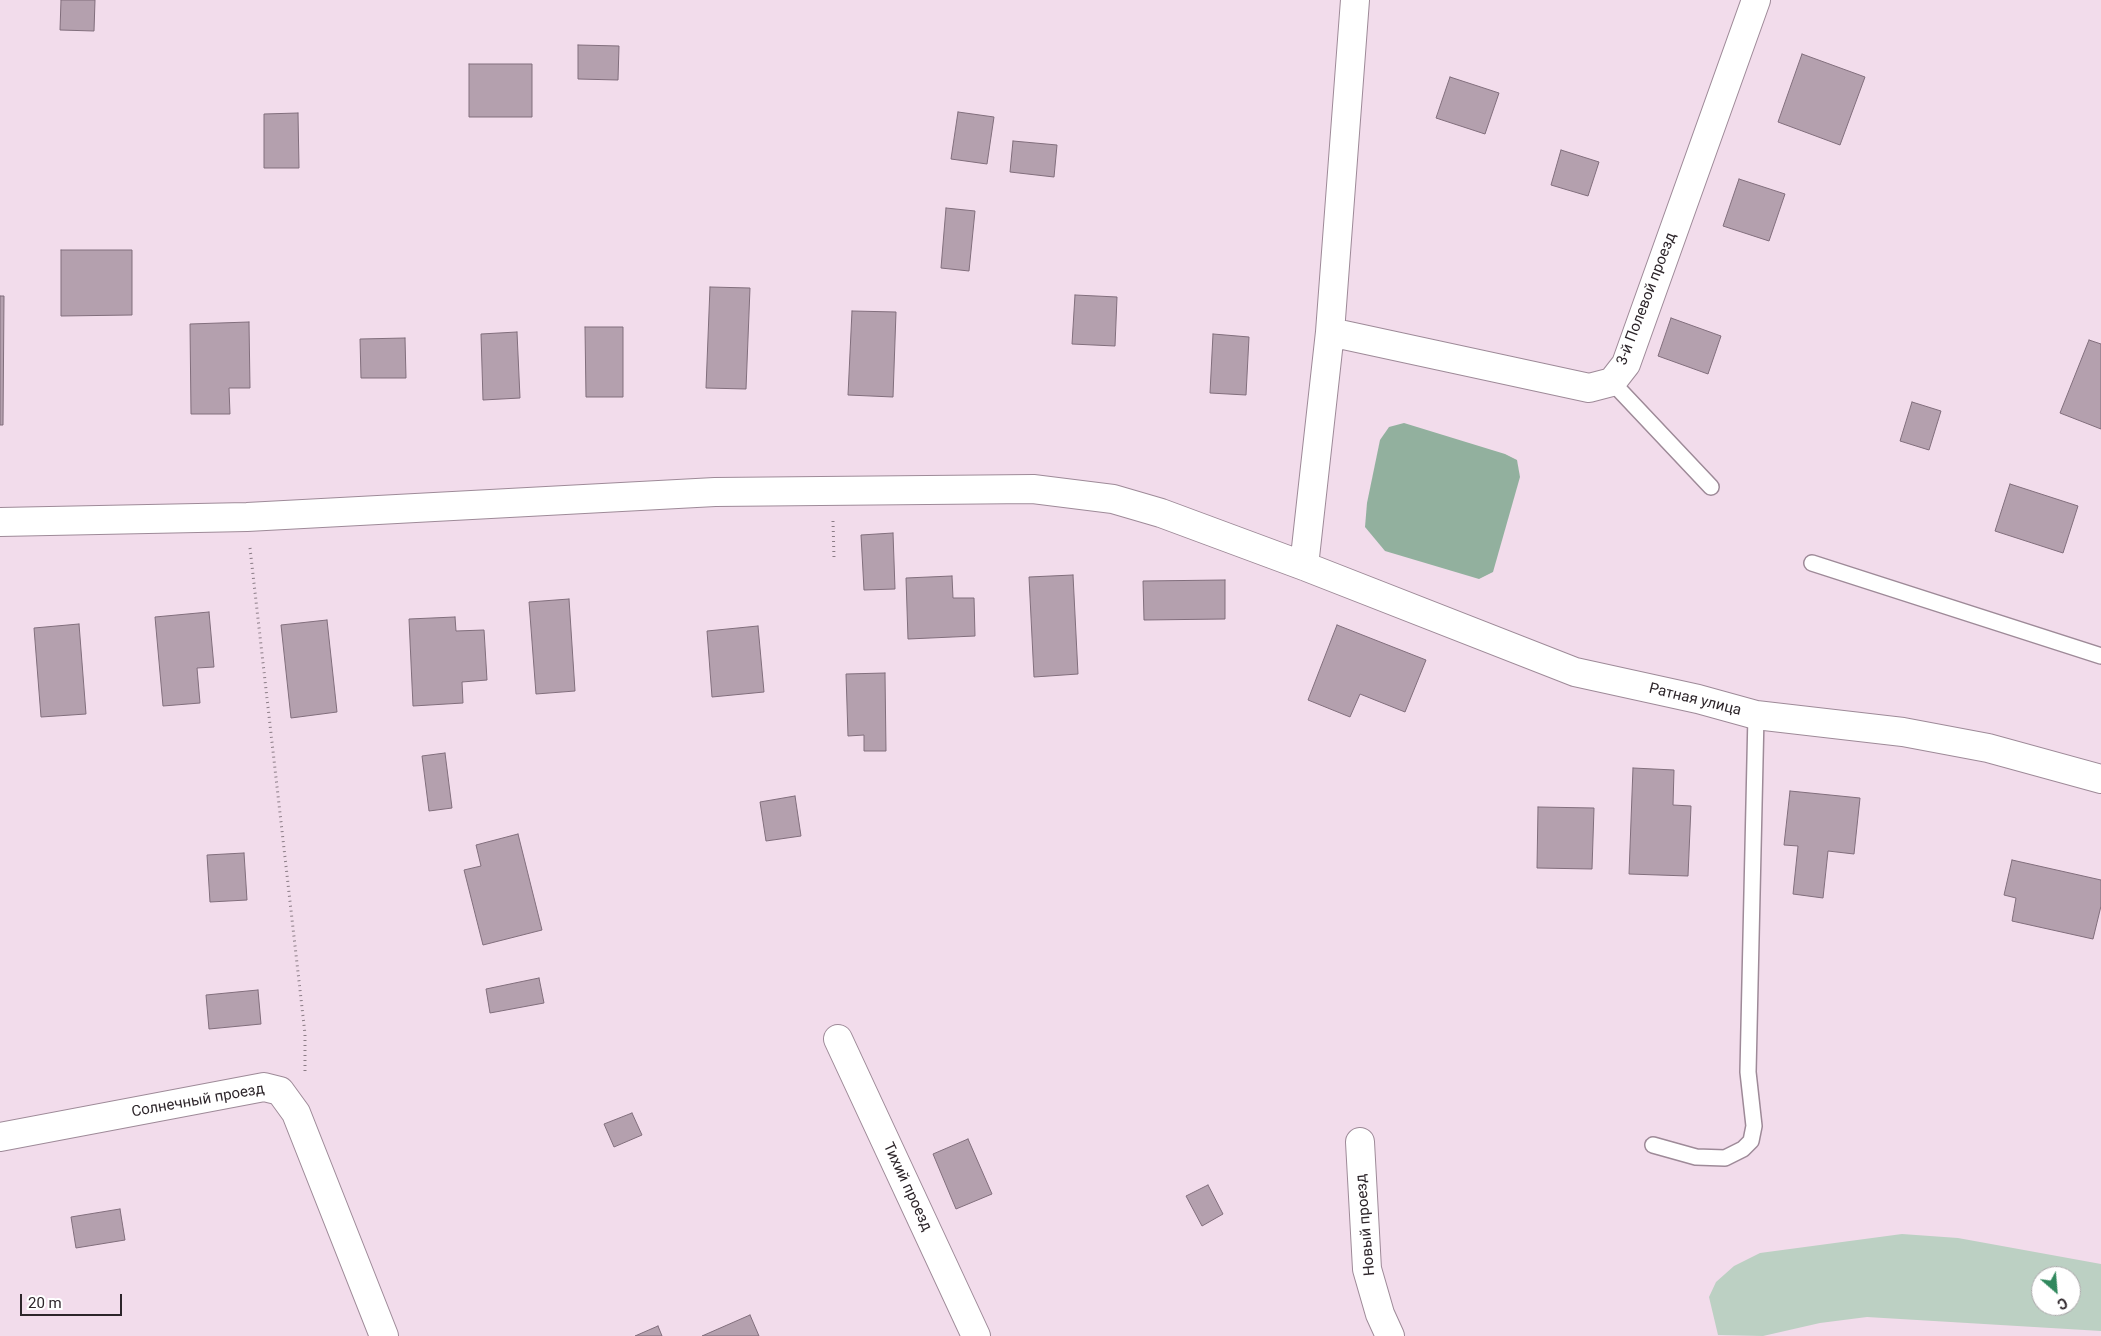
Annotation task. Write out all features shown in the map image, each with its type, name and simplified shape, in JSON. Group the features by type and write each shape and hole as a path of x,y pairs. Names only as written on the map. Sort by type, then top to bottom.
{"street":[{"path":"1341,0 1353,38"},
{"path":"1304,566 1330,332 1355,0"},
{"name":"3-й Полевой проезд","path":"1330,332 1589,388 1612,382 1626,364 1756,0"},
{"name":"Ратная улица","path":"0,522 247,517 715,492 1033,489 1113,499 1161,513 1304,566 1575,672 1698,699 1756,715 1904,732 1988,748 2101,779"},
{"name":"Тихий проезд","path":"838,1038 976,1336"},
{"name":"Солнечный проезд","path":"0,1137 264,1087 280,1091 296,1113 384,1336"},
{"name":"Новый проезд","path":"1360,1142 1367,1269 1380,1314 1390,1336"}],"lane":[{"path":"1612,382 1711,487"},
{"path":"1812,563 2101,656"},
{"path":"1653,1145 1696,1157 1725,1158 1743,1149 1752,1141 1754,1126 1748,1072 1756,715"}],"path":[{"path":"247,517 305,1034 305,1081 296,1113"}],"shaded area":[{"path":"1404,423 1505,454 1517,460 1520,477 1493,572 1479,579 1385,551 1365,527 1367,503 1380,440 1389,427"},
{"path":"1902,1234 1958,1238 2101,1264 2101,1331 1867,1317 1820,1323 1763,1336 1718,1335 1709,1297 1716,1282 1734,1266 1760,1253"}],"building":[{"path":"61,0 95,0 94,31 60,30"},
{"path":"578,45 619,46 618,80 578,79"},
{"path":"1802,54 1865,77 1840,145 1778,122"},
{"path":"469,64 532,64 532,117 469,117"},
{"path":"1450,77 1499,93 1485,134 1436,118"},
{"path":"958,112 994,117 987,164 951,159"},
{"path":"298,113 299,168 264,168 264,114"},
{"path":"1013,141 1057,145 1054,177 1010,172"},
{"path":"1561,150 1599,162 1588,196 1551,185"},
{"path":"1739,179 1785,194 1769,241 1723,226"},
{"path":"946,208 975,211 969,271 941,268"},
{"path":"61,250 132,250 132,315 61,316"},
{"path":"710,287 750,288 746,389 706,388"},
{"path":"1075,295 1117,297 1115,346 1072,344"},
{"path":"0,296 4,296 3,425 0,425"},
{"path":"852,311 896,312 893,397 848,395"},
{"path":"1671,318 1721,336 1708,374 1658,356"},
{"path":"249,322 250,388 229,388 230,414 191,414 190,324"},
{"path":"585,327 623,327 623,397 586,397"},
{"path":"517,332 520,398 483,400 481,334"},
{"path":"1213,334 1249,337 1246,395 1210,393"},
{"path":"405,338 406,378 361,378 360,339"},
{"path":"2089,340 2101,344 2101,429 2060,413"},
{"path":"1912,402 1941,411 1929,450 1900,441"},
{"path":"2010,484 2078,506 2063,553 1995,531"},
{"path":"893,533 895,589 864,590 861,535"},
{"path":"1073,575 1078,674 1034,677 1029,577"},
{"path":"952,576 953,598 974,598 975,636 908,639 906,578"},
{"path":"1225,580 1225,619 1144,620 1143,581"},
{"path":"569,599 575,691 536,694 529,602"},
{"path":"209,612 214,667 197,668 200,703 163,706 155,617"},
{"path":"455,617 456,631 484,630 487,680 462,682 463,703 413,706 409,619"},
{"path":"327,620 337,712 291,718 281,625"},
{"path":"79,624 86,714 41,717 34,628"},
{"path":"1337,625 1426,660 1405,712 1360,694 1350,717 1308,700"},
{"path":"758,626 764,692 712,697 707,631"},
{"path":"885,673 886,751 864,751 864,735 848,736 846,674"},
{"path":"445,753 452,808 429,811 422,756"},
{"path":"1633,768 1674,770 1673,805 1691,806 1688,876 1629,874"},
{"path":"1790,791 1860,798 1854,854 1828,851 1823,898 1793,894 1798,846 1784,845"},
{"path":"795,796 801,836 766,841 760,802"},
{"path":"1538,807 1594,808 1592,869 1537,868"},
{"path":"518,834 542,930 483,945 464,870 481,866 476,845"},
{"path":"244,853 247,900 210,902 207,855"},
{"path":"2012,860 2101,880 2101,906 2093,939 2012,921 2016,898 2004,895"},
{"path":"539,978 544,1003 490,1013 486,989"},
{"path":"258,990 261,1024 209,1029 206,995"},
{"path":"632,1113 642,1135 614,1147 604,1124"},
{"path":"968,1139 992,1194 956,1209 933,1154"},
{"path":"1208,1185 1223,1214 1202,1226 1186,1196"},
{"path":"120,1209 125,1240 76,1248 71,1217"},
{"path":"750,1315 759,1336 702,1336"},
{"path":"658,1326 662,1336 635,1336"}]}
